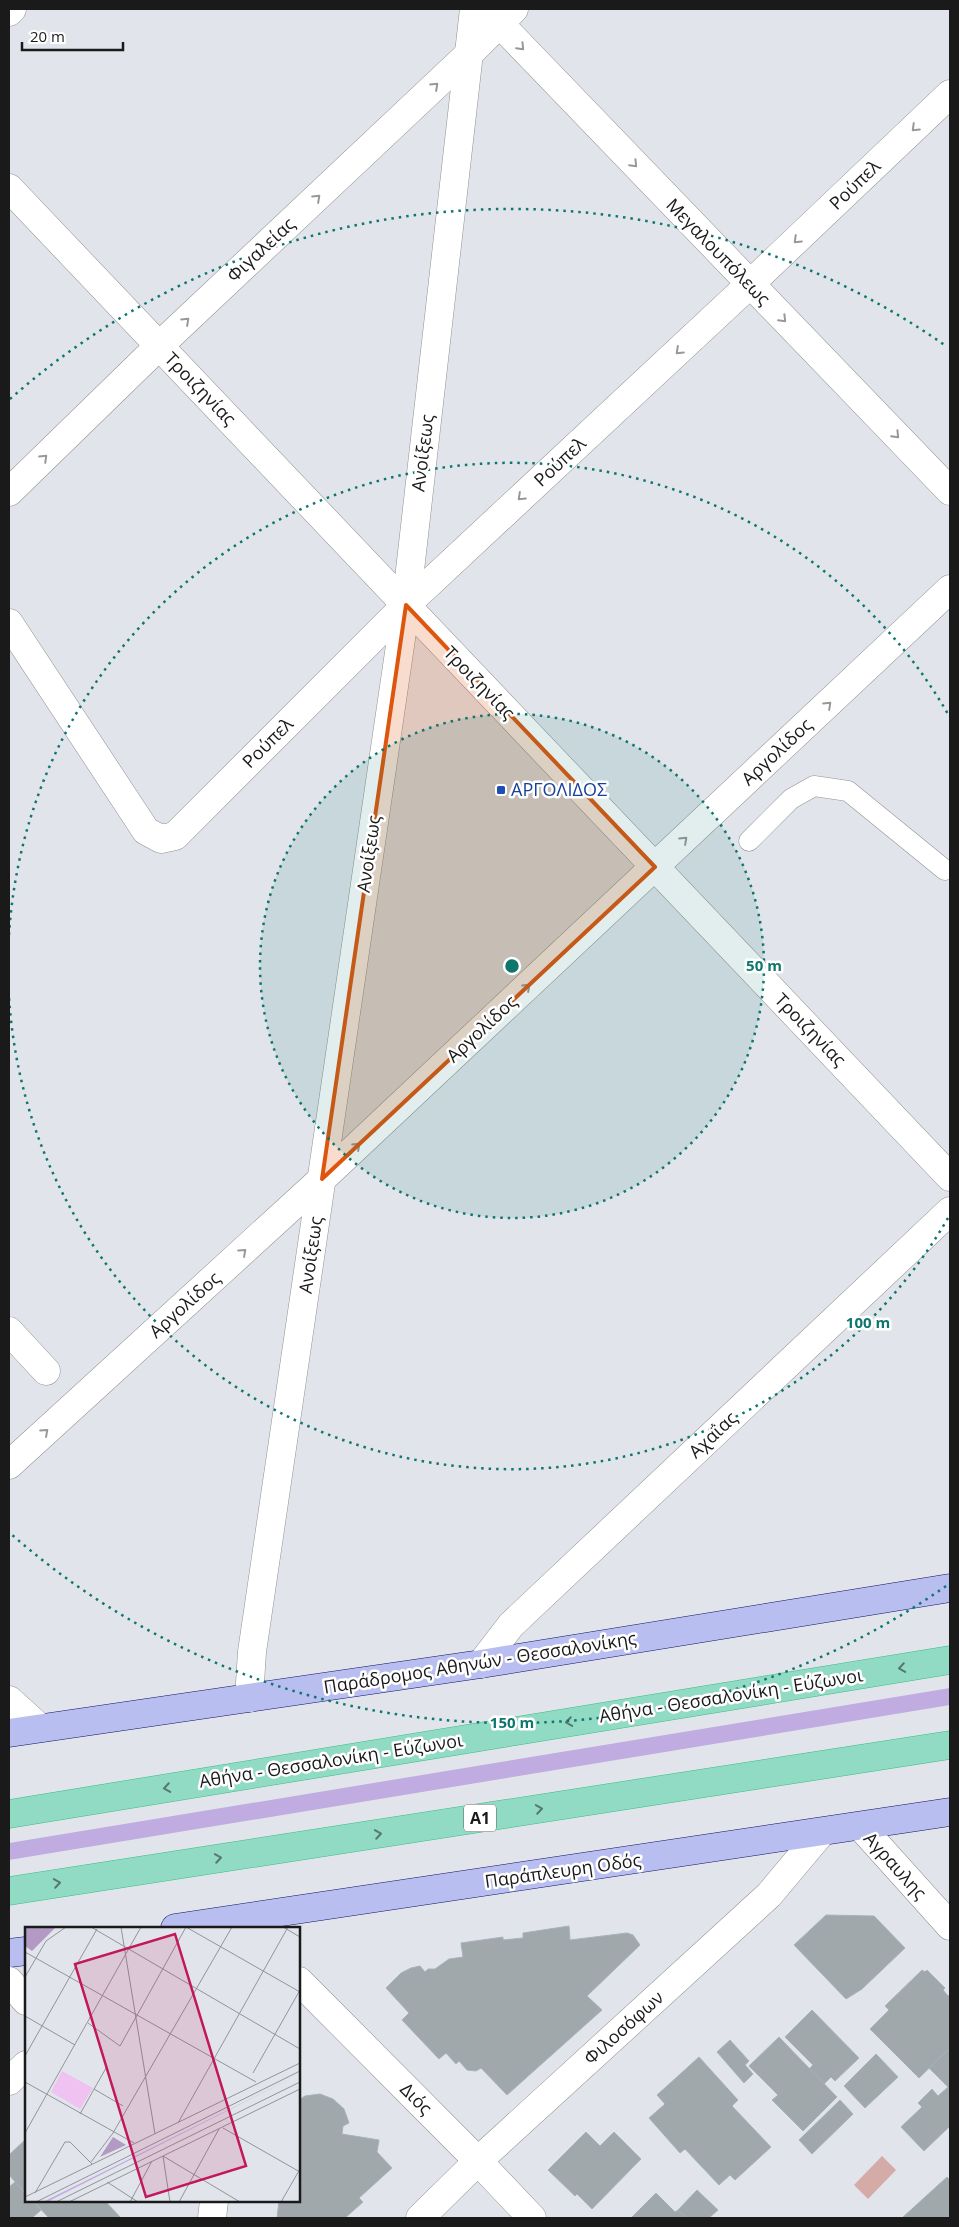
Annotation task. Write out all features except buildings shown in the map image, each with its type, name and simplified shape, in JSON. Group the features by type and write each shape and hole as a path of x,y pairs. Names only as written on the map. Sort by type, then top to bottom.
{"highway":[{"name":"Αθήνα - Θεσσαλονίκη - Εύζωνοι","path":"9,1814 950,1660"},
{"name":"Α1","path":"9,1890 950,1745"}],"main road":[{"name":"Παράδρομος Αθηνών - Θεσσαλονίκης","path":"9,1734 481,1664 950,1588"},
{"name":"Παράπλευρη Οδός","path":"196,1927 257,1924 950,1812"},
{"path":"9,1953 25,1951"}],"street":[{"path":"9,12 12,9"},
{"name":"Ανοίξεως","path":"249,1698 252,1652 406,605 474,9"},
{"name":"Φιγαλείας","path":"9,492 159,346 470,53 501,13"},
{"name":"Μεγαλουπόλεως","path":"501,13 749,285 950,491"},
{"name":"Ρούπελ","path":"9,623 146,830 161,839 175,836 406,605 749,285 950,94"},
{"name":"Τροιζηνίας","path":"9,188 950,1177"},
{"name":"Αργολίδος","path":"9,1465 322,1180 950,589"},
{"name":"Αχαΐας","path":"481,1664 511,1626 950,1211"},
{"path":"9,1331 46,1371"},
{"path":"9,1700 40,1728"},
{"name":"Αγραυλης","path":"861,1827 950,1926"},
{"name":"Φιλοσόφων","path":"420,2218 478,2161 769,1895 821,1833"},
{"path":"9,1981 25,2001"},
{"name":"Διός","path":"300,1982 532,2218"},
{"path":"9,2080 25,2065"},
{"path":"212,2218 214,2202"}],"lane":[{"path":"749,841 791,799 814,786 848,791 948,869"}],"highlighted area":[{"path":"406,605 655,867 322,1179"}],"shaded area":[{"path":"950,1688 950,1705 9,1860 9,1843"},
{"path":"882,2156 896,2170 868,2199 854,2185"}],"place":[{"name":"ΑΡΓΟΛΙΔΟΣ","path":"501,790"}]}
